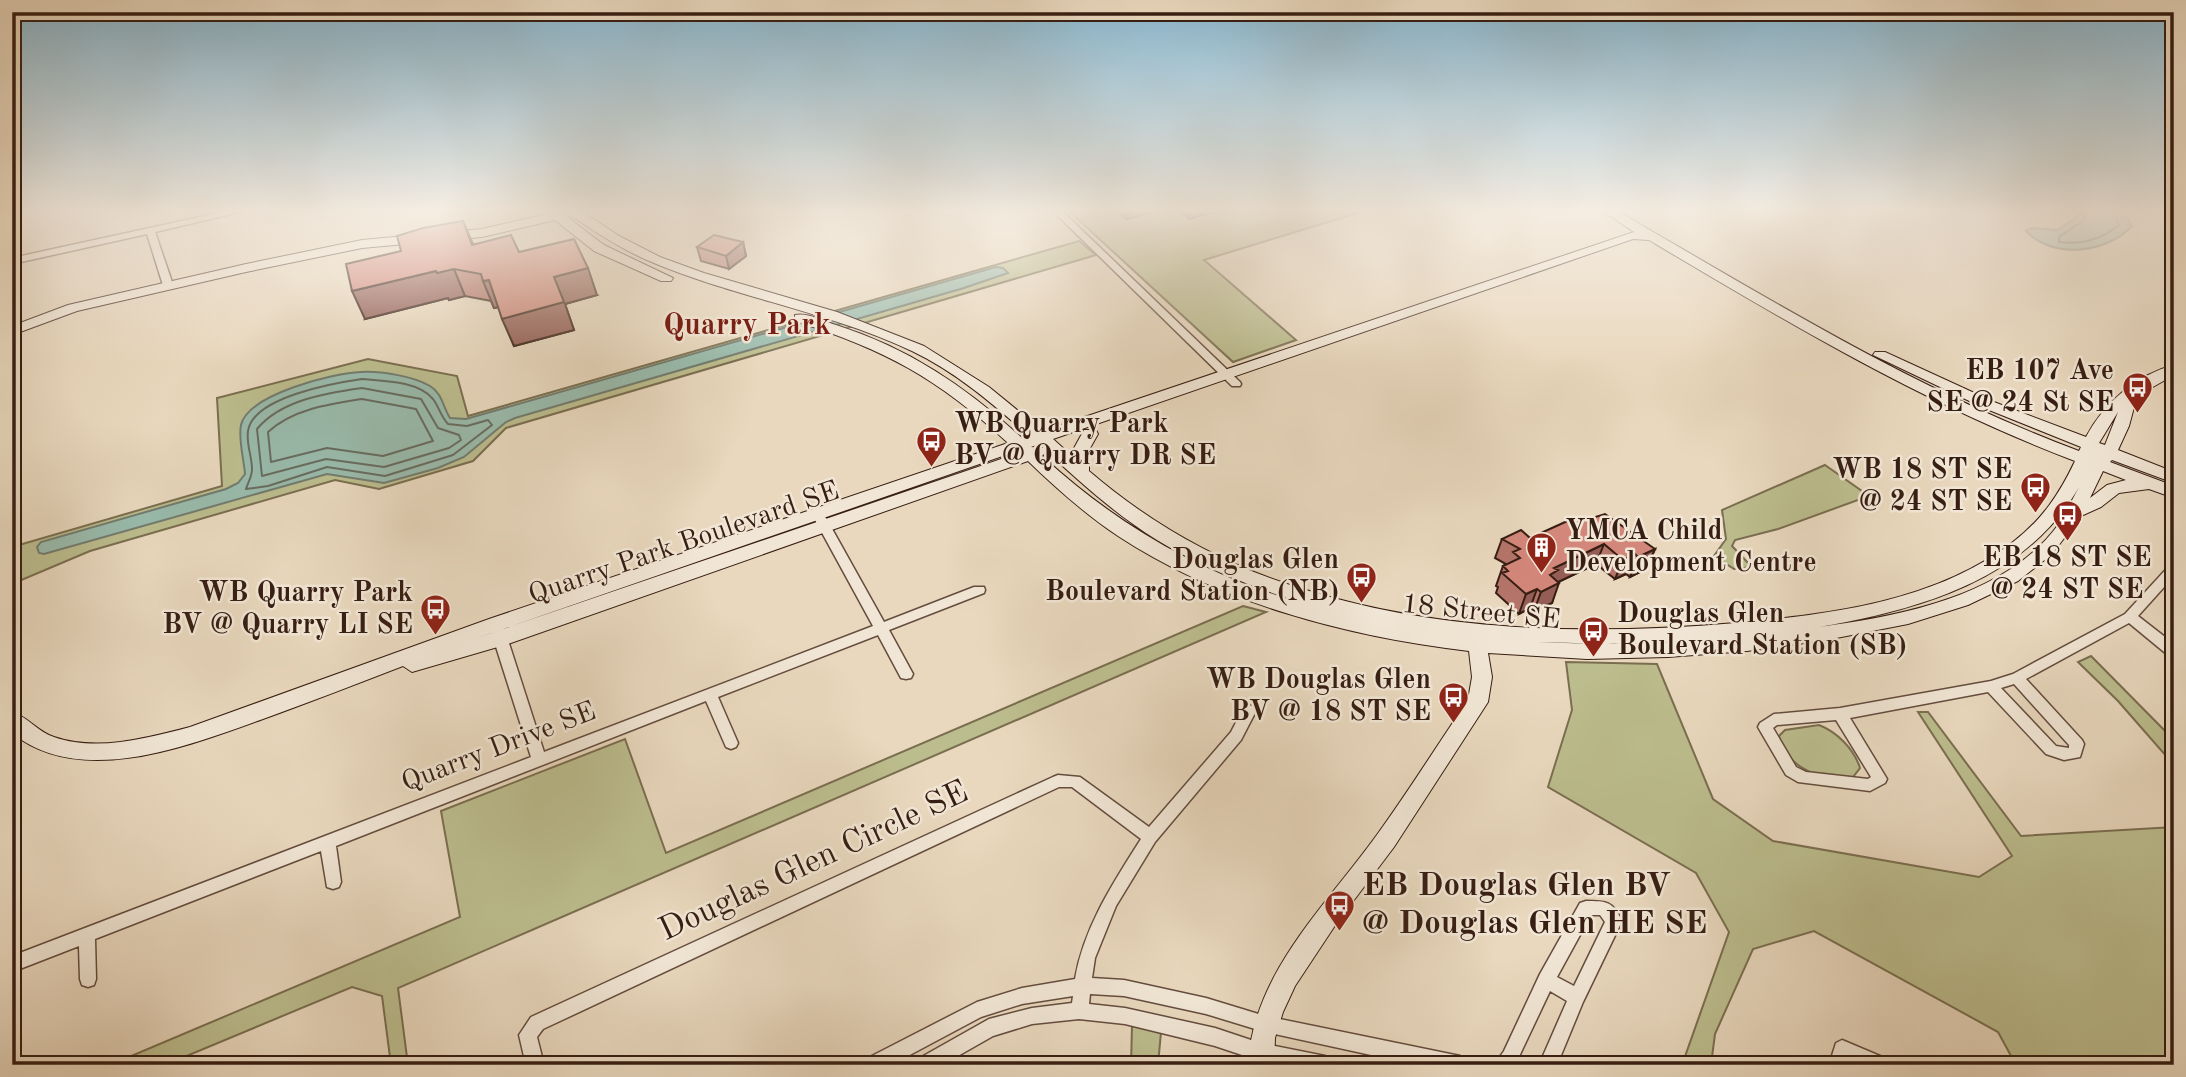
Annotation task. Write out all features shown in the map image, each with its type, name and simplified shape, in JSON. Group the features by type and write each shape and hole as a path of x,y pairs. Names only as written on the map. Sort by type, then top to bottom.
{"main road":[{"path":"246,268 262,262"},
{"path":"12,331 73,308 274,262"},
{"name":"18 Street SE","path":"628,262 644,270 852,335 891,351 943,381 991,419 1081,475 1115,503 1165,537 1251,577 1358,610 1476,637 1593,637 1721,632 1797,623 1916,598 1959,582 2021,544 2044,524 2094,454"},
{"name":"18 Street SE","path":"661,262 681,271 834,316 901,340 956,369 989,393 1035,446 1112,524 1139,542 1202,574 1265,600 1379,631 1476,637 1602,650 1680,649 1779,640 1917,616 1968,599 2032,562 2051,545 2078,512 2094,454"},
{"path":"1415,316 1558,262"},
{"path":"1035,446 1581,262"},
{"path":"1692,262 1852,353 1974,414 2038,440 2174,478"},
{"path":"1714,262 1891,360 2174,494"},
{"path":"2094,454 2109,411 2140,386 2174,369"},
{"path":"1902,379 2094,454"},
{"path":"1035,446 1090,434 1231,380"},
{"path":"2094,454 2118,437 2127,412 2129,396"},
{"path":"985,457 995,436 991,419"},
{"path":"1081,475 1081,450 1090,434"},
{"path":"2118,437 2146,461 2174,478"},
{"path":"2038,440 2065,460 2076,476"},
{"name":"Quarry Park Boulevard SE","path":"820,519 985,457 1035,446"},
{"name":"Quarry Park Boulevard SE","path":"12,720 30,738 68,749 125,750 193,735 1035,446"},
{"path":"2078,512 2090,508 2108,489 2120,484 2139,485 2174,494"},
{"path":"1261,1058 1265,1024 1294,964 1385,841 1478,702 1482,677 1476,637"}],"street":[{"path":"160,262 168,285"},
{"path":"1110,262 1231,380"},
{"path":"820,519 906,674"},
{"path":"1840,714 1880,779 1870,785 1803,778 1791,771 1766,727 1774,720 1840,714 2017,678 2130,617 2174,568"},
{"name":"Quarry Drive SE","path":"12,964 979,590"},
{"path":"2130,617 2174,652"},
{"path":"498,631 540,761"},
{"path":"1991,685 2051,750 2075,754 2077,744 2017,678"},
{"path":"710,695 731,743"},
{"path":"1079,1011 1087,958 1111,902 1150,837 1236,736 1249,711"},
{"name":"Douglas Glen Circle SE","path":"535,1065 528,1035 537,1023 1058,781 1074,781 1150,837"},
{"path":"328,842 333,882"},
{"path":"1503,1065 1510,1057 1546,980 1586,908 1604,908 1614,921 1548,1065"},
{"path":"87,935 88,979"},
{"path":"1546,980 1577,997"},
{"path":"873,1065 977,1010 1022,996 1083,986 1124,988 1206,1006 1265,1024 1460,1065"},
{"path":"924,1065 989,1028 1032,1016 1079,1011 1125,1016 1215,1037 1261,1058 1325,1065"},
{"path":"1838,1065 1842,1049 1881,1065"}],"green space":[{"path":"1005,262 1071,262 506,428 473,461 379,489 335,480 90,551 12,584 12,547 222,486 217,398 368,359 457,376 468,416"},
{"path":"1125,262 1207,262 1296,340 1233,362"},
{"path":"1825,465 1869,496 1778,529 1735,540 1732,546 1752,567 1734,569 1714,556 1726,539 1722,510"},
{"path":"1243,606 1266,612 398,988 408,1065 391,1065 382,996 352,987 165,1065 110,1065 460,917 441,811 625,739 666,853"},
{"path":"2091,656 2174,740 2174,765 2118,701 2078,662"},
{"path":"1566,662 1657,664 1713,799 1773,841 1979,877 2012,856 1918,712 1928,712 2021,836 2174,827 2174,1065 2016,1065 1998,1032 1814,931 1753,949 1715,1034 1711,1065 1682,1065 1729,932 1696,873 1548,787 1572,710"},
{"path":"1819,725 1838,737 1854,754 1860,768 1853,777 1830,778 1818,775 1807,771 1789,757 1779,736 1785,730"},
{"path":"1132,1026 1161,1032 1158,1065 1131,1065"}],"water":[{"path":"996,267 1003,268 1008,273 515,418 506,422 464,457 438,468 384,483 327,474 44,554 39,553 37,547 41,542 226,489 238,483 245,474 240,431 247,414 275,395 313,381 361,372 406,377 423,382 434,389 450,418 466,419"}],"building":[{"path":"585,262 588,268 554,277 564,302 502,319 489,280 483,281 481,274 454,269 436,271 352,291 346,264"},
{"path":"1605,514 1655,549 1623,560 1604,544 1554,568 1558,570 1550,575 1559,583 1541,592 1537,589 1526,594 1502,573 1508,571 1503,566 1520,558 1513,552 1520,549 1502,539 1521,530 1530,538 1574,518 1579,522"}],"place":[{"name":"EB 107 Ave SE @ 24 St SE","path":"2137,415"},
{"name":"WB Quarry Park BV @ Quarry DR SE","path":"931,468"},
{"name":"WB 18 ST SE @ 24 ST SE","path":"2035,514"},
{"name":"EB 18 ST SE @ 24 ST SE","path":"2067,542"},
{"name":"YMCA Child Development Centre","path":"1542,575"},
{"name":"Douglas Glen Boulevard Station (NB)","path":"1362,604"},
{"name":"WB Quarry Park BV @ Quarry LI SE","path":"436,637"},
{"name":"Douglas Glen Boulevard Station (SB)","path":"1594,658"},
{"name":"WB Douglas Glen BV @ 18 ST SE","path":"1454,724"},
{"name":"EB Douglas Glen BV @ Douglas Glen HE SE","path":"1339,932"}],"district":[{"name":"Quarry Park","path":"747,326"}]}
